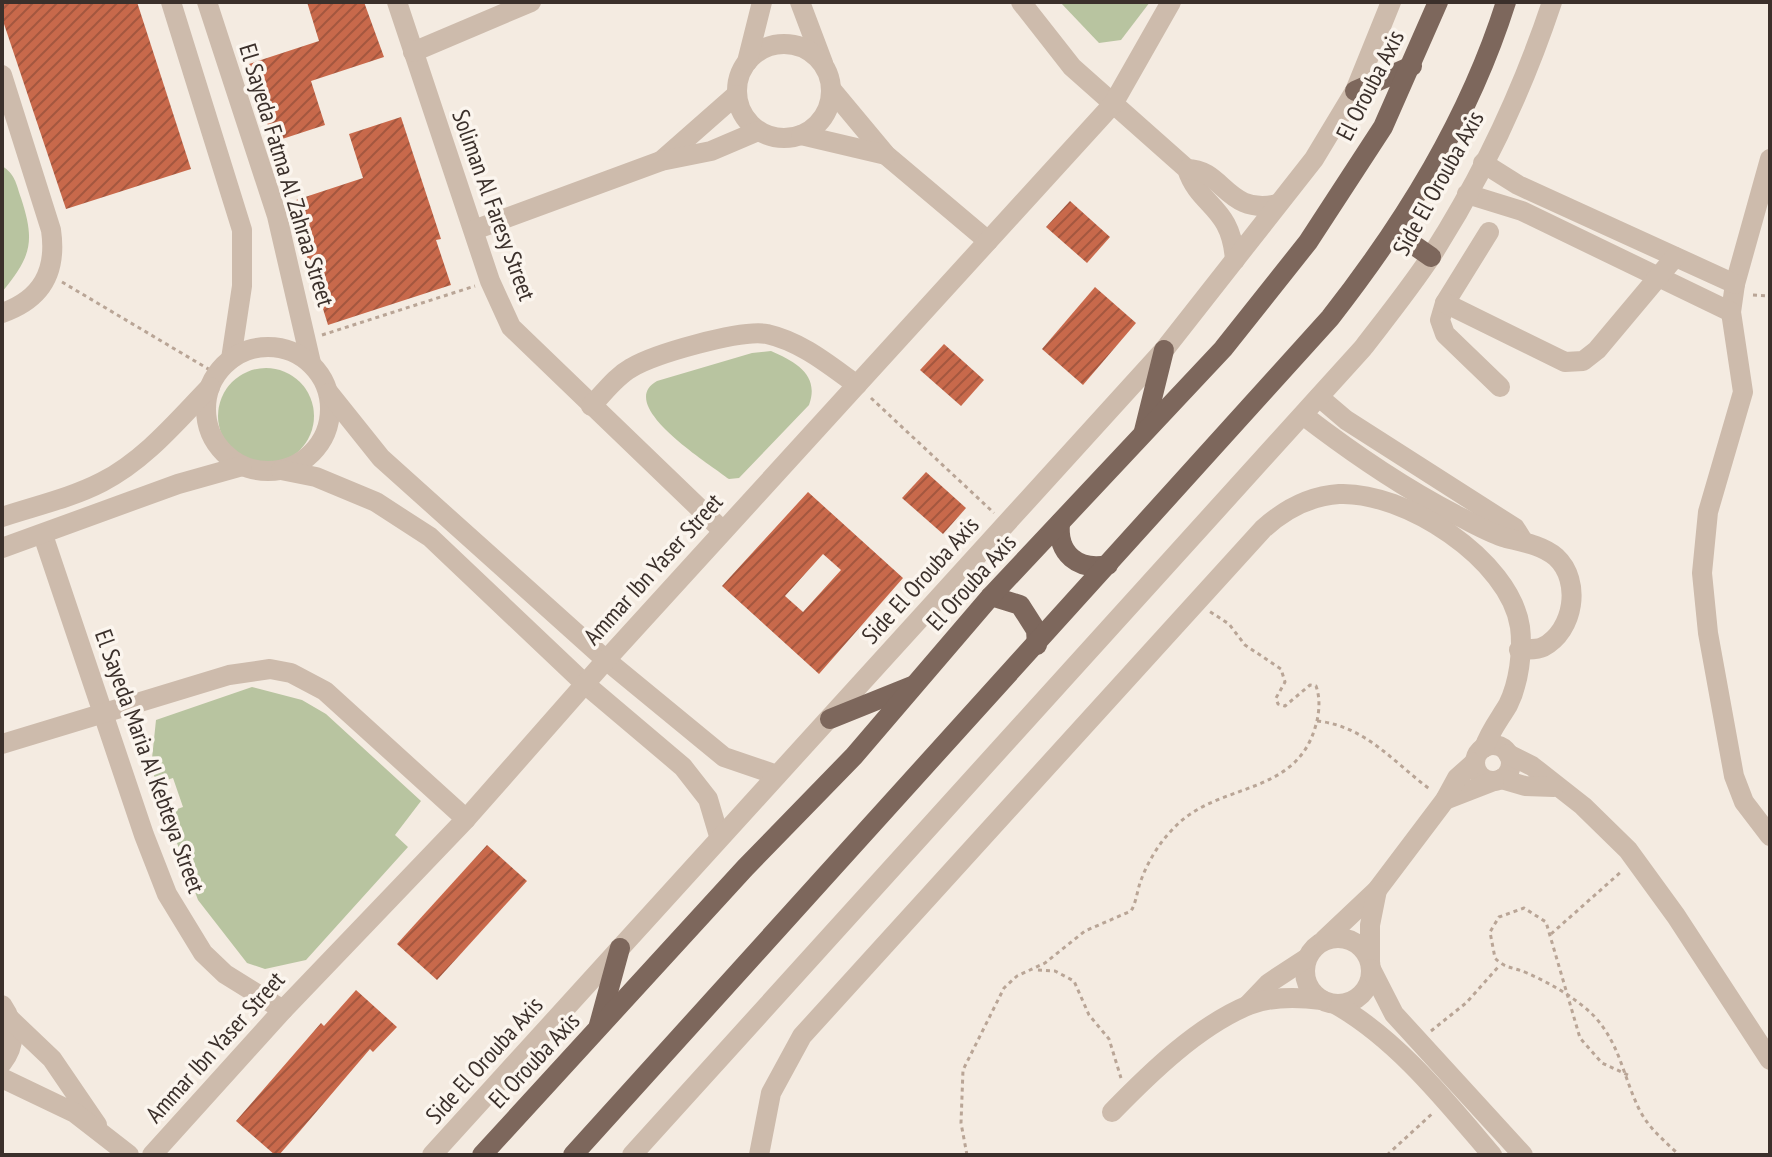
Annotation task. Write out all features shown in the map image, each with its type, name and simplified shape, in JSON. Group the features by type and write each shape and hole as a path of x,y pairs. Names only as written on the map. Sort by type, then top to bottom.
{"main road":[{"name":"El Orouba Axis","path":"479,1153 599,1028 916,685 991,596 1223,349 1308,242 1383,127 1438,2"},
{"path":"573,1155 1330,318 1395,232 1454,129 1506,2"},
{"path":"1355,91 1412,66"},
{"path":"1395,232 1431,257"},
{"path":"1144,433 1164,350"},
{"path":"1060,523 1062,549 1070,559 1082,565 1108,565"},
{"path":"991,596 1020,605 1036,630 1037,645"},
{"path":"830,719 916,685"},
{"path":"599,1028 620,948"}],"street":[{"path":"171,2 242,230 242,286 219,373 206,405 214,442 242,466 316,477 404,518 430,537 585,684 697,782 716,819 719,836"},
{"name":"El Sayeda Fatma Al Zahraa Street","path":"207,2 277,216 308,339 311,363"},
{"name":"Soliman Al Faresy Street","path":"397,2 490,281 511,327 723,531"},
{"path":"413,52 531,2"},
{"path":"762,2 747,62 736,83 736,95 747,122 758,131 786,139 801,135 820,122 827,112 831,89"},
{"path":"800,2 831,89 886,155 988,241"},
{"path":"1021,2 1072,67 1187,169 1197,188 1222,214 1230,233 1235,260"},
{"name":"Ammar Ibn Yaser Street","path":"152,1155 283,1010 466,819 606,660 1113,104 1171,2"},
{"name":"Side El Orouba Axis","path":"432,1155 1164,350 1314,159 1355,91 1391,2"},
{"name":"Side El Orouba Axis","path":"632,1155 1363,348 1431,257 1467,194 1540,39 1552,2"},
{"path":"747,62 768,46 780,44 806,49 824,67"},
{"path":"2,75 11,132 51,230 54,251 50,275 37,292 2,313"},
{"path":"661,161 736,95"},
{"path":"474,230 661,161 711,151 758,131"},
{"path":"801,135 886,155"},
{"path":"1770,159 1735,284 1731,312 1743,392 1708,512 1703,542 1704,603 1734,776 1744,802 1770,836"},
{"path":"1483,163 1518,185 1735,284"},
{"path":"1187,169 1204,173 1243,204 1278,204"},
{"path":"1509,205 1518,185"},
{"path":"1467,194 1509,205 1731,312"},
{"path":"1489,232 1445,303 1440,320 1445,334 1500,387"},
{"path":"1445,303 1556,359 1574,363 1590,357 1675,257"},
{"path":"591,406 617,378 640,363 732,335 750,333 766,334 801,347 857,385"},
{"path":"2,517 74,494 114,475 154,445 219,373 244,352 272,347 286,349 311,363 329,393 381,458 606,660 724,757 777,775"},
{"path":"281,470 304,460 322,442 331,409 329,393"},
{"path":"1319,397 1370,436 1453,485 1515,528 1522,539"},
{"path":"1303,415 1335,440 1454,514 1506,538 1522,539 1556,558 1572,595 1568,618 1560,633 1542,648 1519,650"},
{"path":"1335,440 1343,435 1370,436"},
{"path":"2,548 178,484 242,466"},
{"path":"759,1155 771,1093 802,1036 1263,529 1289,509 1320,497 1370,497 1402,508 1483,557 1496,573 1515,608 1520,628 1519,669 1507,706 1480,755 1482,778 1525,786 1554,787"},
{"name":"El Sayeda Maria Al Kebteya Street","path":"43,535 157,871 190,936 225,974 283,1010"},
{"path":"2,744 102,711 251,670 291,673 325,691 466,819"},
{"path":"1445,800 1470,793 1497,780 1511,768 1507,752 1507,706"},
{"path":"1112,1112 1181,1049 1248,1006 1269,983 1307,958 1377,890 1445,800 1457,778 1495,745 1532,766 1603,824 1636,860 1770,1060"},
{"path":"1248,1006 1292,998 1329,1002 1361,994 1371,965 1370,925 1377,890"},
{"path":"1324,940 1335,937 1356,943 1371,965 1385,1001 1523,1155"},
{"path":"1307,958 1306,982 1329,1002 1371,1028 1445,1101 1492,1155"},
{"path":"2,1063 13,1040 6,1012"},
{"path":"6,1012 61,1070 100,1132"},
{"path":"2,1078 48,1097 129,1155"}],"path":[{"path":"50,275 219,373"},
{"path":"308,339 490,281"},
{"path":"857,385 1005,524"},
{"path":"967,1155 960,1105 967,1059 989,1025 1004,988 1017,976 1034,970 1085,931 1131,911 1149,862 1173,829 1206,804 1279,777 1308,746 1317,721 1316,686 1310,685 1287,704 1280,705 1276,698 1285,682 1281,669 1245,645 1229,624 1197,601"},
{"path":"1317,721 1342,726 1365,737 1445,800"},
{"path":"1551,934 1636,860"},
{"path":"1628,1075 1602,1063 1586,1048 1576,1027 1570,996 1552,949 1546,922 1533,911 1506,912 1490,932 1491,950 1501,964 1529,974 1570,996 1604,1028 1628,1075 1644,1119 1679,1155"},
{"path":"1420,1042 1442,1019 1466,1003 1501,964"},
{"path":"1034,970 1055,971 1074,981 1089,1015 1109,1039 1127,1097"},
{"path":"1387,1155 1445,1101"}],"green space":[{"path":"1060,2 1150,2 1121,40 1099,43"},
{"path":"2,166 16,183 29,237 25,258 2,292"},
{"path":"771,351 804,371 812,395 809,405 739,478 729,479 687,448 656,419 647,404 647,391 657,381 752,353"},
{"path":"266,368 284,372 300,382 310,398 314,416 310,434 300,450 284,460 266,464 248,460 232,450 222,434 218,416 222,398 232,382 248,372"},
{"path":"252,687 302,700 326,714 421,801 395,835 408,847 306,960 265,969 247,963 198,900 166,813 183,807 173,778 157,783 151,768 156,720"}],"building":[{"path":"2,2 137,2 191,169 66,209 2,18"},
{"path":"307,2 364,2 384,57 311,81 325,125 273,142 249,64 319,41"},
{"path":"401,117 441,239 436,240 451,285 328,325 290,202 363,178 349,134"},
{"path":"1070,201 1110,237 1087,263 1046,227"},
{"path":"1095,287 1136,323 1083,385 1042,349"},
{"path":"944,344 984,380 961,406 920,370"},
{"path":"926,472 966,508 943,534 902,498"},
{"path":"808,492 903,578 819,674 722,586","holes":["823,554 841,570 803,612 785,596"]},
{"path":"487,845 527,881 437,980 397,944"},
{"path":"356,990 397,1027 373,1052 370,1049 279,1155 275,1155 236,1121 321,1023 324,1026"}]}
